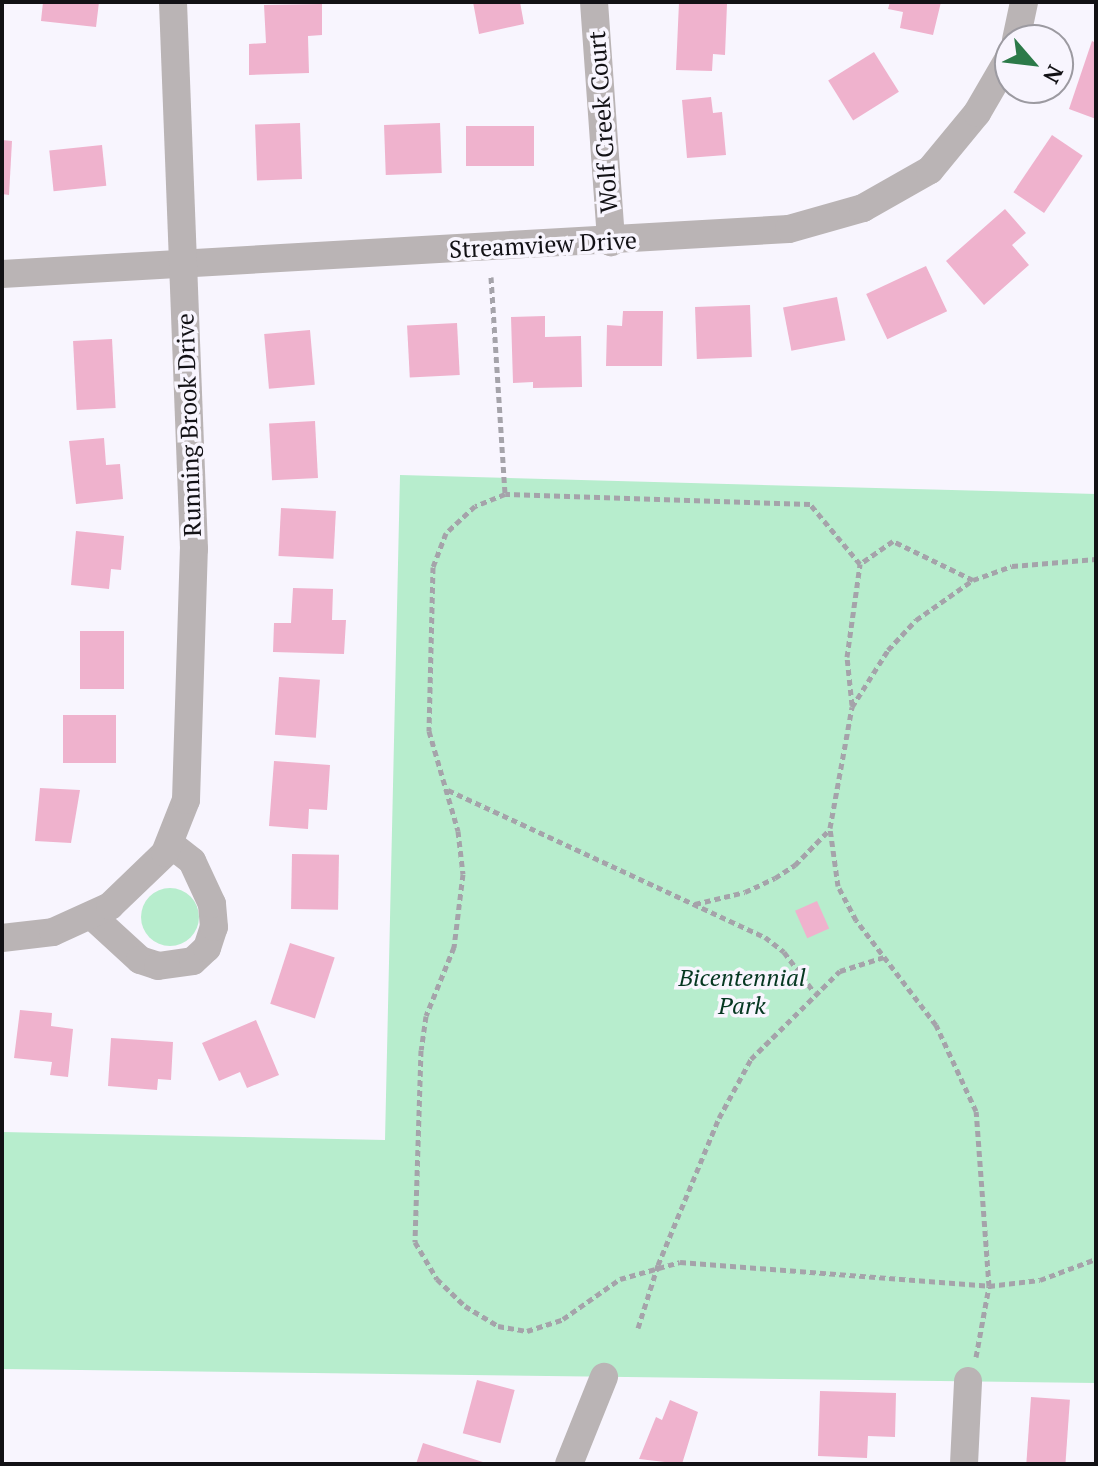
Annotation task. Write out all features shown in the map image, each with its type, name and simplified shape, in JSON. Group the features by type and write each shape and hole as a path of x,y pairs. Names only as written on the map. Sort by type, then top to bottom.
{"street":[{"name":"Running Brook Drive","path":"2,938 53,932 92,916 127,892 170,844 186,800 194,665 173,2"},
{"name":"Wolf Creek Court","path":"594,2 611,242"},
{"path":"1019,24 1024,2"},
{"name":"Streamview Drive","path":"2,274 611,242 789,229 863,208 930,170 957,142 994,82"},
{"path":"92,916 140,960 158,966 193,961 207,948 214,927 212,904 192,861 170,844"},
{"path":"569,1464 604,1377"},
{"path":"964,1464 968,1381"}],"path":[{"path":"491,277 505,494"},
{"path":"860,564 810,504 505,494 489,497 461,516 446,533 433,567 429,731 447,789 463,874 454,947 426,1016 421,1050 413,1223 422,1259 448,1291 483,1319 527,1331 552,1325 605,1286 658,1265 680,1262 989,1286 1040,1280 1096,1259"},
{"path":"968,1381 989,1286 976,1111 936,1025 884,957 838,886 830,828 852,707 847,657 860,564 893,541 973,580"},
{"path":"852,707 888,650 916,620 973,580 1047,559 1096,559"},
{"path":"447,789 775,943 814,992"},
{"path":"695,904 745,892 775,878 795,865 830,828"},
{"path":"638,1328 658,1265 735,1086 766,1041 814,992 840,971 884,957"}],"green space":[{"name":"Bicentennial Park","path":"400,475 1096,494 1096,1383 2,1369 2,1132 385,1140"},
{"path":"170,888 191,896 199,917 191,938 170,946 149,938 141,917 149,896"}],"building":[{"path":"43,2 99,2 96,27 41,21"},
{"path":"473,2 520,2 524,24 479,34"},
{"path":"679,2 727,4 725,55 713,54 712,71 676,70"},
{"path":"890,2 941,2 933,35 900,28 903,12 888,9"},
{"path":"322,4 322,35 308,36 309,73 249,75 249,44 266,43 264,5"},
{"path":"1092,41 1096,43 1096,119 1069,109 1074,104 1074,94"},
{"path":"874,52 899,92 853,120 828,81"},
{"path":"711,97 713,113 722,112 726,155 687,158 682,100"},
{"path":"300,123 302,179 257,181 255,125"},
{"path":"440,123 442,173 386,175 384,125"},
{"path":"466,126 534,126 534,166 466,166"},
{"path":"1052,135 1083,156 1044,213 1013,192"},
{"path":"2,140 12,141 9,195 2,194"},
{"path":"102,145 106,186 54,191 49,151"},
{"path":"1005,209 1026,233 1012,245 1029,265 984,305 946,261"},
{"path":"926,266 947,311 887,339 866,294"},
{"path":"837,297 845,340 791,351 783,307"},
{"path":"750,305 752,357 697,359 695,307"},
{"path":"623,311 663,311 662,366 606,366 607,325 622,326"},
{"path":"545,316 545,337 581,336 582,387 533,388 533,382 513,383 511,317"},
{"path":"457,323 460,375 410,378 407,326"},
{"path":"310,330 315,385 269,389 264,334"},
{"path":"112,339 116,408 77,410 73,341"},
{"path":"315,421 318,478 272,480 269,423"},
{"path":"104,438 106,465 120,464 123,499 76,504 69,441"},
{"path":"281,508 336,511 333,559 278,556"},
{"path":"76,531 124,536 121,570 111,569 109,589 71,585"},
{"path":"293,588 333,589 332,620 346,620 344,654 273,652 274,623 291,623"},
{"path":"80,631 124,631 124,689 80,689"},
{"path":"279,677 320,680 316,738 275,735"},
{"path":"63,715 116,715 116,763 63,763"},
{"path":"274,761 330,765 327,810 309,809 308,829 269,826"},
{"path":"40,788 80,790 71,843 35,841"},
{"path":"292,854 339,855 338,910 291,909"},
{"path":"817,901 829,928 807,938 795,911"},
{"path":"290,943 335,958 315,1018 270,1004"},
{"path":"20,1010 52,1013 51,1026 73,1029 68,1077 50,1075 52,1062 14,1058"},
{"path":"256,1020 279,1075 247,1088 240,1072 219,1081 202,1043"},
{"path":"111,1038 173,1042 171,1080 158,1079 157,1090 108,1086"},
{"path":"477,1380 515,1390 500,1443 463,1433"},
{"path":"820,1391 896,1393 895,1437 868,1436 867,1458 818,1456"},
{"path":"1031,1397 1070,1400 1065,1464 1026,1464"},
{"path":"670,1400 698,1412 682,1464 639,1459 656,1417 662,1420"},
{"path":"423,1443 486,1463 486,1464 416,1464"}]}
